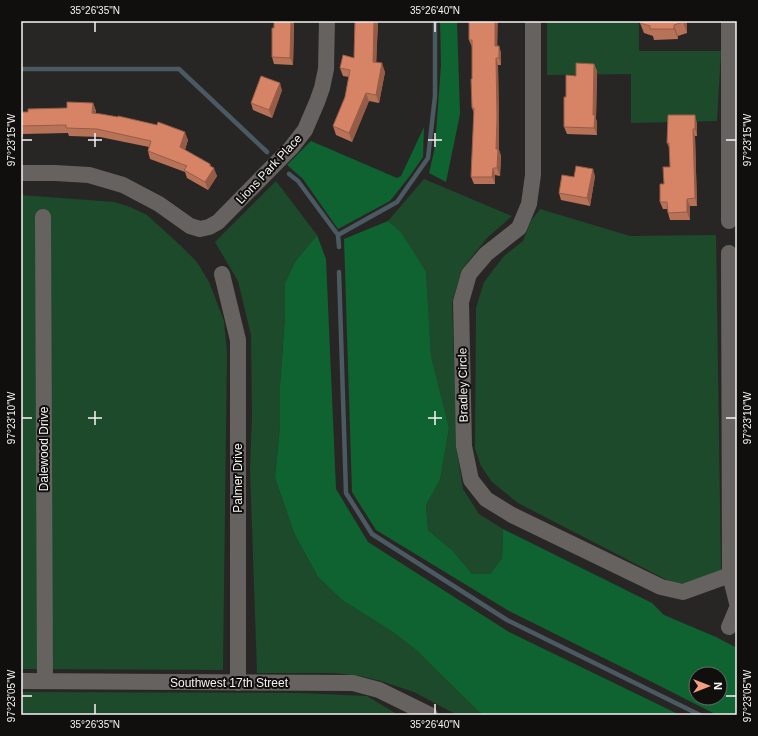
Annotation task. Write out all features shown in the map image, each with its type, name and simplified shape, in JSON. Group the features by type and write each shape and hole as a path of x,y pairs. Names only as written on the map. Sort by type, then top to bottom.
{"street":[{"name":"Lions Park Place","path":"21,173 89,175 122,185 160,204 190,226 200,229 209,227 218,222 291,148 305,130 320,95 326,69 327,21"},
{"name":"Bradley Circle","path":"533,21 532,175 529,204 519,228 486,254 469,274 461,302 464,446 471,480 486,500 512,515 661,587 683,592 730,575"},
{"path":"728,21 729,221"},
{"name":"Dalewood Drive","path":"43,217 45,682"},
{"path":"729,253 730,575 737,603"},
{"name":"Palmer Drive","path":"222,274 238,340 238,683"},
{"path":"729,627 737,608"},
{"name":"Southwest 17th Street","path":"21,682 353,683 379,690 413,711 430,715"}],"green space":[{"path":"440,21 457,21 460,114 446,182 429,173 435,147 441,65"},
{"path":"547,21 639,21 639,51 721,51 717,121 631,123 631,74 547,75"},
{"path":"424,127 423,157 390,201 338,229 303,179 287,165 311,141 397,178 401,176"},
{"path":"424,179 512,216 487,238 462,269 452,303 457,452 463,489 479,514 503,529 502,558 490,574 472,574 453,551 428,530 426,505 440,480 449,428 431,356 426,277 401,232 388,221"},
{"path":"276,181 317,235 295,262 285,283 285,316 280,386 280,426 275,478 294,533 318,577 342,600 393,632 416,650 478,711 484,715 457,715 414,692 360,676 334,673 257,673 250,469 252,417 251,335 238,281 215,242"},
{"path":"21,195 114,202 130,207 147,215 180,245 197,262 209,282 224,321 227,353 223,670 21,669"},
{"path":"540,209 630,236 716,235 721,570 691,582 679,583 667,580 518,503 492,482 481,466 475,449 476,308 484,282 504,256 523,241 531,221"},
{"path":"388,221 401,232 426,272 431,356 449,428 440,480 426,505 428,530 453,551 472,574 490,574 502,558 503,529 652,603 664,615 716,637 737,648 737,715 717,715 699,706 728,706 728,666 688,666 688,700 509,611 376,530 352,492 344,239"},
{"path":"317,235 326,259 336,489 368,542 509,632 680,715 484,715 478,711 416,650 393,632 342,600 318,577 294,533 275,478 280,426 280,386 285,317 285,283 295,262"},
{"path":"21,692 299,693 367,696 395,713 394,715 21,715"}],"building":[{"path":"274,21 291,21 290,58 272,57 272,28 274,28"},
{"path":"355,21 374,21 373,62 382,63 376,95 366,93 349,133 333,126 345,97 350,70 340,68 343,55 354,58"},
{"path":"469,21 495,21 495,46 499,46 499,58 496,58 497,168 493,168 492,177 471,177 474,108 472,108 472,40 469,40"},
{"path":"640,21 683,22 674,25 674,29 650,29 650,26 640,23"},
{"path":"576,63 594,64 594,128 564,127 566,75 576,76"},
{"path":"261,76 280,83 269,110 251,103"},
{"path":"67,102 93,103 92,113 118,116 157,125 158,122 185,132 180,147 210,164 210,166 214,168 205,182 184,170 187,166 148,151 151,141 97,129 66,128 66,125 21,126 21,112 28,112 28,109 67,108"},
{"path":"668,115 695,115 695,129 693,129 695,198 687,199 687,212 668,213 667,202 660,202 660,184 664,184 663,167 670,167 669,143 667,143"},
{"path":"576,166 593,169 587,198 559,193 562,175 574,177"}],"waterway":[{"path":"338,235 397,202 428,158 435,96 435,21"},
{"path":"21,69 179,69 267,152"},
{"path":"289,174 298,181 338,235 339,247"},
{"path":"339,272 346,493 372,534 507,620 700,715"}]}
